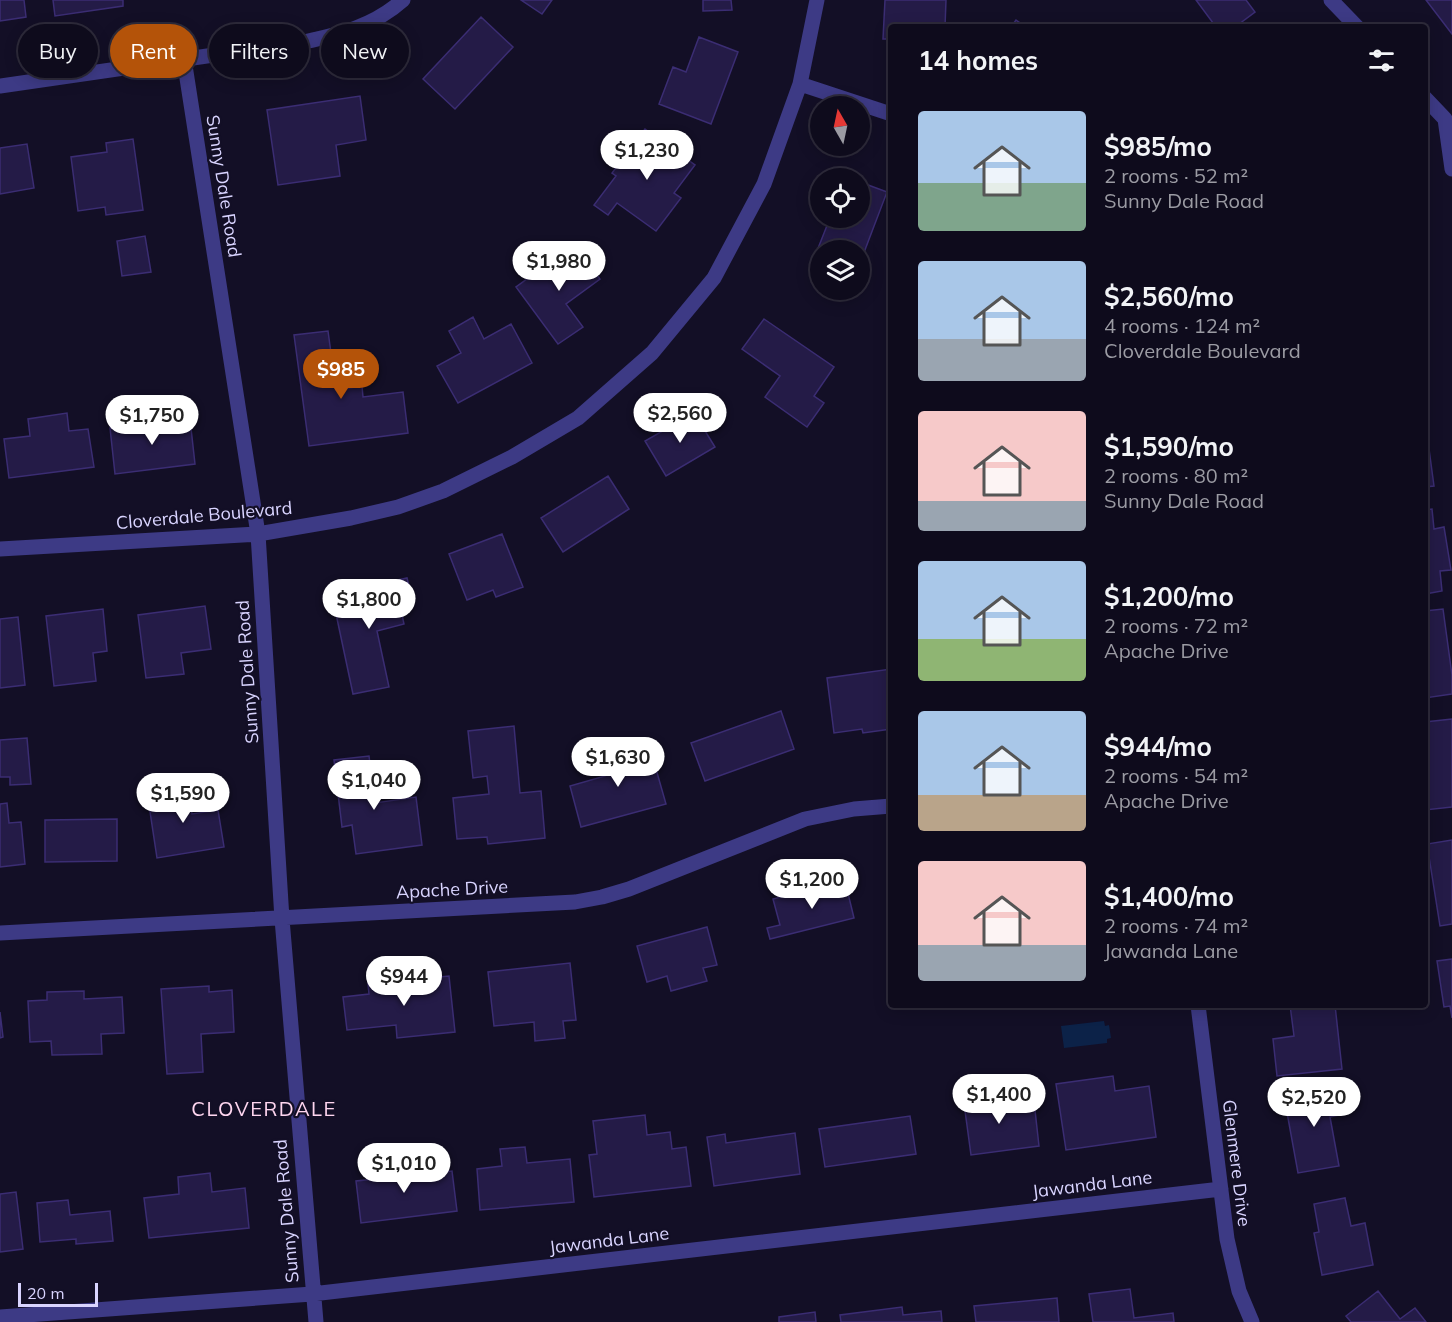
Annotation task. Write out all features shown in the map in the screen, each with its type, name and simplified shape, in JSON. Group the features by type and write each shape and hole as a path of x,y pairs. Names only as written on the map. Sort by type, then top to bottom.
{"street":[{"path":"197,57 304,42 342,34 378,19 403,0"},
{"name":"Cloverdale Boulevard","path":"0,549 258,534 351,518 398,507 443,491 512,457 578,418 652,353 714,278 764,184 800,84 817,0"},
{"path":"1331,0 1354,24"},
{"path":"0,86 110,70"},
{"name":"Sunny Dale Road","path":"187,78 258,534 282,919 316,1322"},
{"path":"800,84 888,113"},
{"path":"1428,101 1449,119 1452,169"},
{"name":"Apache Drive","path":"0,933 575,902 629,889 804,819 854,809 888,806"},
{"name":"Glenmere Drive","path":"1198,1008 1227,1239 1239,1291 1252,1322"},
{"name":"Jawanda Lane","path":"0,1317 312,1294 1221,1189"}],"water":[{"path":"1104,1021 1105,1026 1109,1025 1111,1038 1107,1039 1107,1043 1064,1048 1061,1026"}],"building":[{"path":"0,0 24,0 26,17 0,21"},
{"path":"53,0 123,0 123,6 55,16"},
{"path":"521,0 552,0 542,14"},
{"path":"703,0 731,0 732,10 703,11"},
{"path":"885,0 946,0 945,24 888,24 888,39 883,39"},
{"path":"1196,0 1246,0 1255,12 1239,24 1214,24"},
{"path":"1426,0 1452,0 1452,34"},
{"path":"481,17 513,47 455,109 423,79"},
{"path":"699,37 738,52 711,124 659,104 673,67 686,72"},
{"path":"360,96 366,140 336,145 340,176 278,185 267,110"},
{"path":"645,129 695,165 674,193 681,198 656,231 617,203 608,215 594,205 616,176 612,173"},
{"path":"133,139 143,210 106,215 105,207 78,211 71,157 107,152 106,143"},
{"path":"27,144 34,188 0,194 0,148"},
{"path":"870,186 887,192 869,240 821,240 826,228 870,228"},
{"path":"145,236 151,272 122,276 117,241"},
{"path":"575,244 600,279 566,304 583,327 558,344 516,287"},
{"path":"473,317 484,339 511,324 532,363 458,403 437,366 461,353 449,331"},
{"path":"764,319 834,367 814,396 824,403 807,427 765,397 780,376 742,349"},
{"path":"328,331 336,390 362,386 363,397 403,392 408,433 309,446 294,335"},
{"path":"67,413 69,431 88,429 94,467 9,478 4,439 30,436 28,419"},
{"path":"694,413 715,447 666,476 645,441"},
{"path":"190,419 195,464 115,474 110,428"},
{"path":"1428,441 1434,486 1428,487"},
{"path":"608,476 629,509 563,552 541,518"},
{"path":"1432,509 1434,529 1444,527 1451,570 1440,571 1442,591 1428,593 1428,510"},
{"path":"502,534 523,587 496,597 493,590 467,600 449,554"},
{"path":"407,578 412,598 399,601 404,624 377,631 389,687 353,694 332,595"},
{"path":"205,606 211,649 181,653 184,674 146,678 138,615"},
{"path":"103,609 107,651 93,653 96,681 54,686 46,616"},
{"path":"1443,609 1452,675 1452,694 1428,698 1428,611"},
{"path":"18,617 25,685 0,688 0,619"},
{"path":"888,669 888,729 863,733 862,729 834,733 827,678"},
{"path":"781,711 794,749 705,781 691,743"},
{"path":"1452,719 1452,807 1428,810 1428,722"},
{"path":"514,726 520,793 541,791 545,838 488,844 487,837 457,839 453,798 489,794 487,776 473,778 468,731"},
{"path":"27,738 31,784 10,785 10,777 0,777 0,740"},
{"path":"634,743 640,766 654,762 666,804 581,827 570,786 605,776 599,753"},
{"path":"369,756 375,803 416,797 422,845 356,854 352,825 342,827 334,760"},
{"path":"186,780 192,814 218,810 224,847 157,858 149,805 167,802 164,783"},
{"path":"7,803 9,823 21,822 25,864 0,867 0,804"},
{"path":"117,819 117,861 45,862 45,820"},
{"path":"1452,840 1452,924 1440,926 1428,844"},
{"path":"845,881 854,918 770,939 767,928 780,925 773,899"},
{"path":"707,927 717,965 703,968 707,981 671,991 667,976 647,982 637,946"},
{"path":"1452,959 1452,1018 1450,1006 1444,1007 1437,961"},
{"path":"570,963 576,1020 563,1021 565,1038 535,1041 534,1022 494,1026 488,972"},
{"path":"449,976 455,1032 397,1038 396,1025 347,1030 343,997 369,994 368,984"},
{"path":"209,986 209,992 232,990 234,1032 201,1034 203,1072 167,1074 161,989"},
{"path":"84,991 84,999 122,997 124,1033 101,1034 102,1054 52,1055 51,1041 30,1042 28,1001 47,1000 47,992"},
{"path":"1290,1008 1335,1008 1342,1069 1277,1076 1273,1039 1294,1036"},
{"path":"0,1012 3,1037 0,1038"},
{"path":"1113,1076 1115,1091 1149,1086 1156,1137 1066,1150 1056,1084"},
{"path":"1339,1086 1344,1114 1330,1117 1339,1166 1298,1173 1284,1096"},
{"path":"989,1092 991,1107 1034,1101 1039,1146 971,1155 963,1096"},
{"path":"645,1115 647,1135 670,1132 672,1149 686,1147 691,1186 594,1197 589,1155 597,1154 593,1121"},
{"path":"910,1116 916,1154 825,1167 819,1129"},
{"path":"795,1133 800,1174 714,1186 707,1137 725,1134 726,1143"},
{"path":"525,1147 527,1163 570,1159 574,1202 480,1210 477,1169 502,1166 500,1149"},
{"path":"399,1161 401,1177 452,1171 457,1211 361,1223 356,1181 375,1179 373,1164"},
{"path":"210,1173 212,1192 245,1188 249,1228 149,1238 144,1198 179,1194 178,1177"},
{"path":"16,1192 23,1249 0,1252 0,1194"},
{"path":"1345,1198 1351,1226 1365,1223 1373,1265 1322,1275 1314,1233 1319,1232 1314,1204"},
{"path":"68,1200 70,1215 110,1211 113,1241 76,1244 76,1239 40,1242 37,1203"},
{"path":"1130,1289 1134,1318 1173,1313 1174,1322 1093,1322 1089,1294"},
{"path":"1378,1291 1400,1319 1415,1308 1426,1322 1351,1322 1346,1316"},
{"path":"1057,1298 1059,1322 976,1322 974,1306"},
{"path":"902,1307 903,1315 941,1311 942,1322 841,1322 840,1315"},
{"path":"815,1312 816,1322 779,1322 779,1317"}],"district":[{"name":"CLOVERDALE","path":"264,1108"}]}
